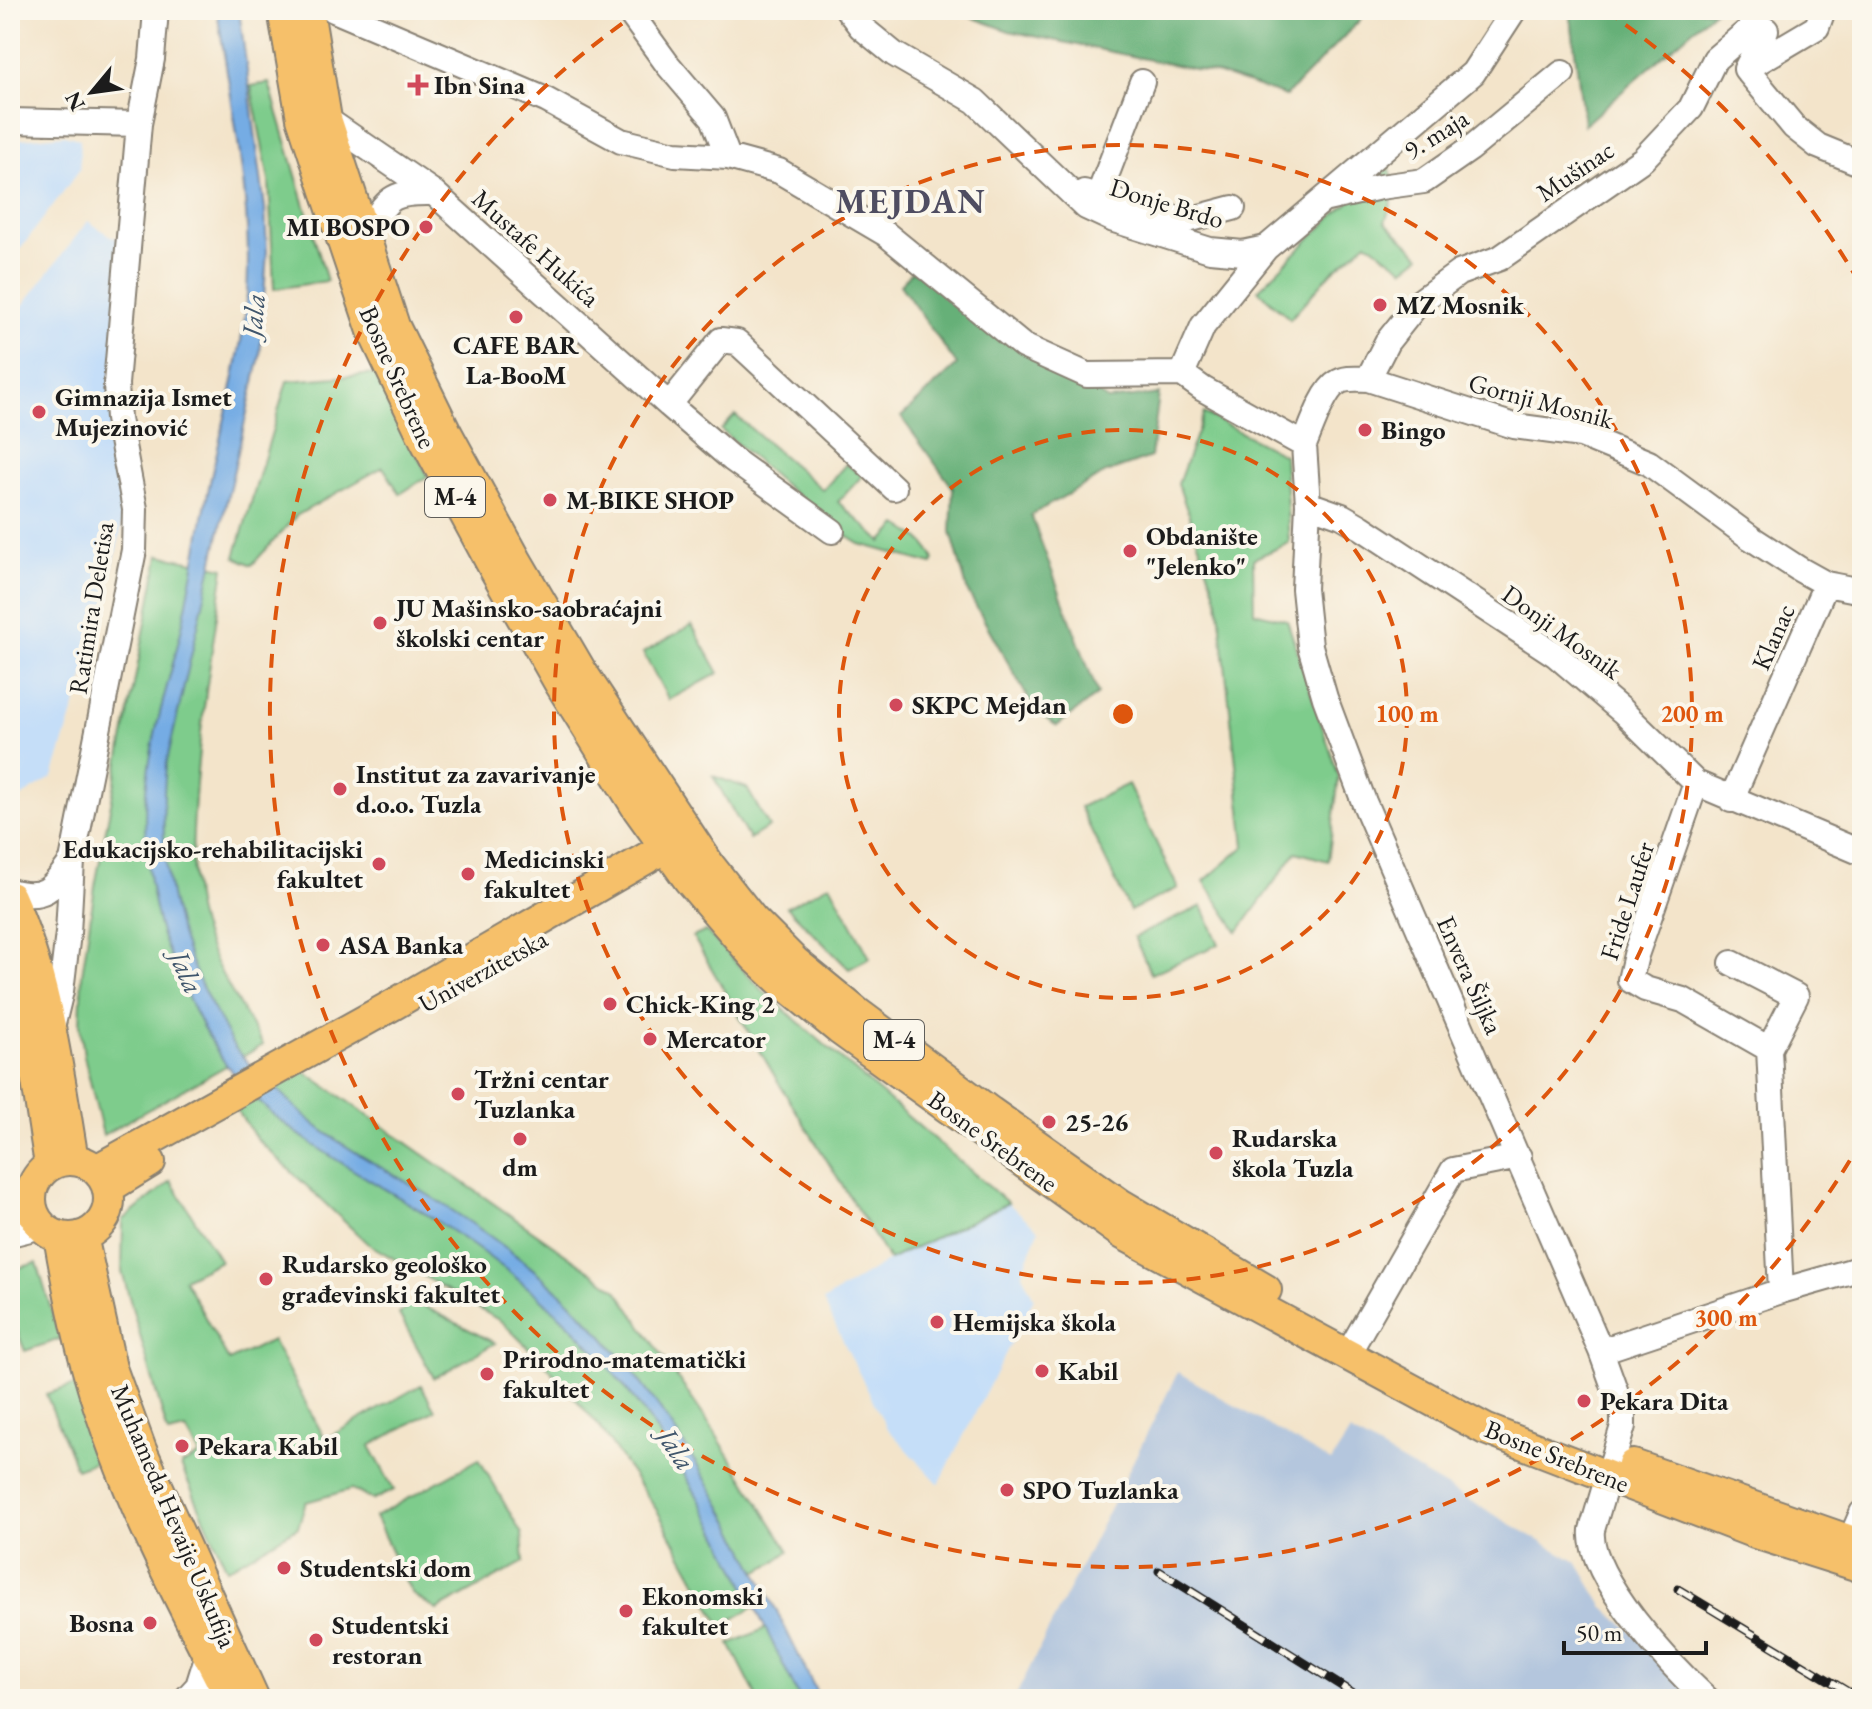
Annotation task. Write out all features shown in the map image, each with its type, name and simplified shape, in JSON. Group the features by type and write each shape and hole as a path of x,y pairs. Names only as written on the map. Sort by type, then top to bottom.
{"main road":[{"name":"M-4","path":"283,10 314,119"},
{"name":"M-4","path":"308,10 314,119"},
{"name":"Bosne Srebrene","path":"314,119 364,236 394,326 501,533 735,935 784,984 839,1029 1123,1234 1485,1429 1610,1467 1858,1551"},
{"name":"Bosne Srebrene","path":"314,119 373,331 425,440 559,682 682,848 795,962 856,1012 1120,1204 1354,1343 1610,1467"},
{"name":"Univerzitetska","path":"82,1171 250,1092 682,848"},
{"path":"10,894 32,953 82,1171"},
{"path":"10,950 30,1036 82,1171 107,1212 93,1231 45,1226 35,1183 82,1171"},
{"name":"Muhameda Hevaije Uskufija","path":"45,1226 68,1291 89,1375 119,1460 149,1532 231,1699"},
{"name":"Muhameda Hevaije Uskufija","path":"45,1226 111,1368 141,1450 254,1699"}],"street":[{"name":"Ratimira Deletisa","path":"51,1030 61,991 72,861 134,550 135,509 118,419 116,384 139,124 152,59 156,10"},
{"path":"334,10 546,100 621,141 675,154 728,157 779,171 886,234 1023,346 1087,375 1182,374 1203,389 1304,445 1327,394 1336,383 1368,379"},
{"path":"628,10 668,65 713,118 728,157"},
{"name":"Donje Brdo","path":"848,10 861,27 894,54 975,101 1086,207 1210,250 1243,253 1266,248"},
{"name":"9. maja","path":"1182,374 1203,326 1266,248 1473,73 1514,10"},
{"path":"1823,10 1817,27 1746,69 1794,127 1818,146 1862,164"},
{"name":"Mušinac","path":"1368,379 1387,342 1418,303 1459,273 1500,258 1643,159 1691,108 1715,59 1756,24 1766,30 1746,69"},
{"name":"9. maja","path":"1320,200 1424,181 1470,149 1562,73"},
{"name":"Donje Brdo","path":"1098,197 1142,82"},
{"path":"314,119 434,193"},
{"path":"10,121 139,124"},
{"name":"Donje Brdo","path":"1059,183 1158,215 1188,220 1233,208"},
{"name":"Mustafe Hukića","path":"364,236 388,201 403,192 434,193 732,459 832,531"},
{"path":"669,405 721,340 737,342 894,488"},
{"name":"Gornji Mosnik","path":"1368,379 1514,426 1581,435 1649,463 1799,569 1826,584 1862,591"},
{"name":"Envera Šiljka","path":"1304,445 1308,504 1304,589 1310,646 1325,698 1364,802 1519,1157 1601,1351 1623,1412 1623,1426 1592,1530 1595,1554 1640,1628 1665,1658 1707,1699"},
{"name":"Donji Mosnik","path":"1308,504 1342,516 1361,527 1556,655 1622,711 1696,783 1862,853"},
{"name":"Klanac","path":"1731,800 1826,584"},
{"name":"Fride Laufer","path":"1696,783 1630,980 1645,989 1683,1000 1769,1049"},
{"path":"10,894 41,894 58,880 72,861"},
{"path":"1732,963 1796,996 1769,1049 1781,1291"},
{"path":"1354,1343 1453,1170 1519,1157"},
{"path":"10,1234 45,1226"},
{"path":"1601,1351 1781,1291 1862,1268"},
{"name":"Bosne Srebrene","path":"1858,1551 1862,1513"},
{"path":"186,1699 198,1686 208,1654"}],"shaded area":[{"path":"64,135 80,139 80,169 10,263 10,140"},
{"path":"88,221 121,240 126,508 100,626 53,777 10,804 10,322"},
{"path":"1008,1203 1039,1230 1022,1274 1034,1298 939,1484 886,1427 823,1301 889,1260"},
{"path":"1178,1372 1331,1462 1350,1432 1577,1562 1603,1606 1708,1699 1014,1699"}],"green space":[{"path":"952,10 1367,10 1286,96 1219,74 1009,31"},
{"path":"1570,10 1715,10 1584,125"},
{"path":"269,83 327,281 274,289 269,181 251,86"},
{"path":"1389,167 1397,187 1385,222 1421,256 1404,269 1367,242 1332,272 1290,319 1258,290 1332,217"},
{"path":"913,270 1108,400 1159,394 1151,457 1106,473 1031,515 1098,694 1057,726 1036,712 968,592 951,532 953,488 901,417 957,365 900,285"},
{"path":"376,374 428,476 400,494 383,467 296,516 252,565 235,557 287,381"},
{"path":"1204,413 1284,455 1289,543 1253,559 1254,612 1287,620 1339,777 1328,861 1296,852 1238,932 1204,881 1245,846 1218,600 1178,484"},
{"path":"735,415 823,490 846,464 862,476 838,502 882,542 898,525 910,532 928,548 934,560 932,564 860,544 835,529 721,430"},
{"path":"159,555 224,568 200,740 193,830 193,879 197,911 207,942 263,1045 103,1135 84,1056 80,1025 82,975 95,886"},
{"path":"692,625 719,673 669,700 643,653"},
{"path":"713,776 747,788 769,827 749,839"},
{"path":"1128,784 1178,888 1130,911 1080,807"},
{"path":"830,884 870,958 849,969 787,907"},
{"path":"1202,906 1219,944 1151,974 1134,937"},
{"path":"706,931 766,994 1008,1203 889,1260 780,1085 693,937"},
{"path":"300,1068 617,1290 710,1425 789,1551 742,1580 754,1607 721,1626 658,1512 599,1426 547,1366 502,1322 367,1243 257,1139 234,1106"},
{"path":"171,1181 220,1261 184,1279 229,1361 272,1340 325,1439 421,1385 435,1410 370,1446 394,1490 373,1500 352,1489 306,1502 298,1527 227,1569 181,1466 200,1455 186,1430 168,1434 122,1272 123,1220"},
{"path":"37,1263 60,1339 25,1351 10,1314 10,1270"},
{"path":"416,1302 495,1343 434,1378 399,1314"},
{"path":"76,1385 101,1460 76,1469 46,1394"},
{"path":"479,1459 522,1534 524,1562 437,1610 412,1594 375,1517"},
{"path":"768,1627 801,1699 758,1699 730,1644"}],"water":[{"name":"Jala","path":"217,10 239,10 265,208 267,252 260,356 166,765 166,863 178,925 188,955 234,1047 296,1108 335,1139 430,1196 512,1253 570,1301 624,1361 658,1406 718,1500 820,1699 800,1699 703,1506 646,1415 613,1372 576,1331 506,1269 292,1130 251,1094 209,1039 162,936 150,884 146,844 145,805 149,766 183,622 233,381 244,323 247,285 246,206"}],"railway":[{"path":"1159,1571 1362,1699"},
{"path":"1678,1589 1860,1699"}],"place":[{"name":"Ibn Sina","path":"418,85"},
{"name":"MI BOSPO","path":"426,227"},
{"name":"MZ Mosnik","path":"1380,305"},
{"name":"CAFE BAR La-BooM","path":"516,317"},
{"name":"Gimnazija Ismet Mujezinović","path":"39,412"},
{"name":"Bingo","path":"1365,430"},
{"name":"M-BIKE SHOP","path":"550,500"},
{"name":"Obdanište \"Jelenko\"","path":"1130,551"},
{"name":"JU Mašinsko-saobraćajni školski centar","path":"380,623"},
{"name":"SKPC Mejdan","path":"896,705"},
{"name":"Institut za zavarivanje d.o.o. Tuzla","path":"340,789"},
{"name":"Edukacijsko-rehabilitacijski fakultet","path":"379,864"},
{"name":"Medicinski fakultet","path":"468,874"},
{"name":"ASA Banka","path":"323,945"},
{"name":"Chick-King 2","path":"610,1004"},
{"name":"Mercator","path":"650,1039"},
{"name":"Tržni centar Tuzlanka","path":"458,1094"},
{"name":"25-26","path":"1049,1122"},
{"name":"dm","path":"520,1139"},
{"name":"Rudarska škola Tuzla","path":"1216,1153"},
{"name":"Rudarsko geološko građevinski fakultet","path":"266,1279"},
{"name":"Hemijska škola","path":"937,1322"},
{"name":"Kabil","path":"1042,1371"},
{"name":"Prirodno-matematički fakultet","path":"487,1374"},
{"name":"Pekara Dita","path":"1584,1401"},
{"name":"Pekara Kabil","path":"182,1446"},
{"name":"SPO Tuzlanka","path":"1007,1490"},
{"name":"Studentski dom","path":"284,1568"},
{"name":"Ekonomski fakultet","path":"626,1611"},
{"name":"Bosna","path":"150,1623"},
{"name":"Studentski restoran","path":"316,1640"}],"district":[{"name":"MEJDAN","path":"911,201"}]}
